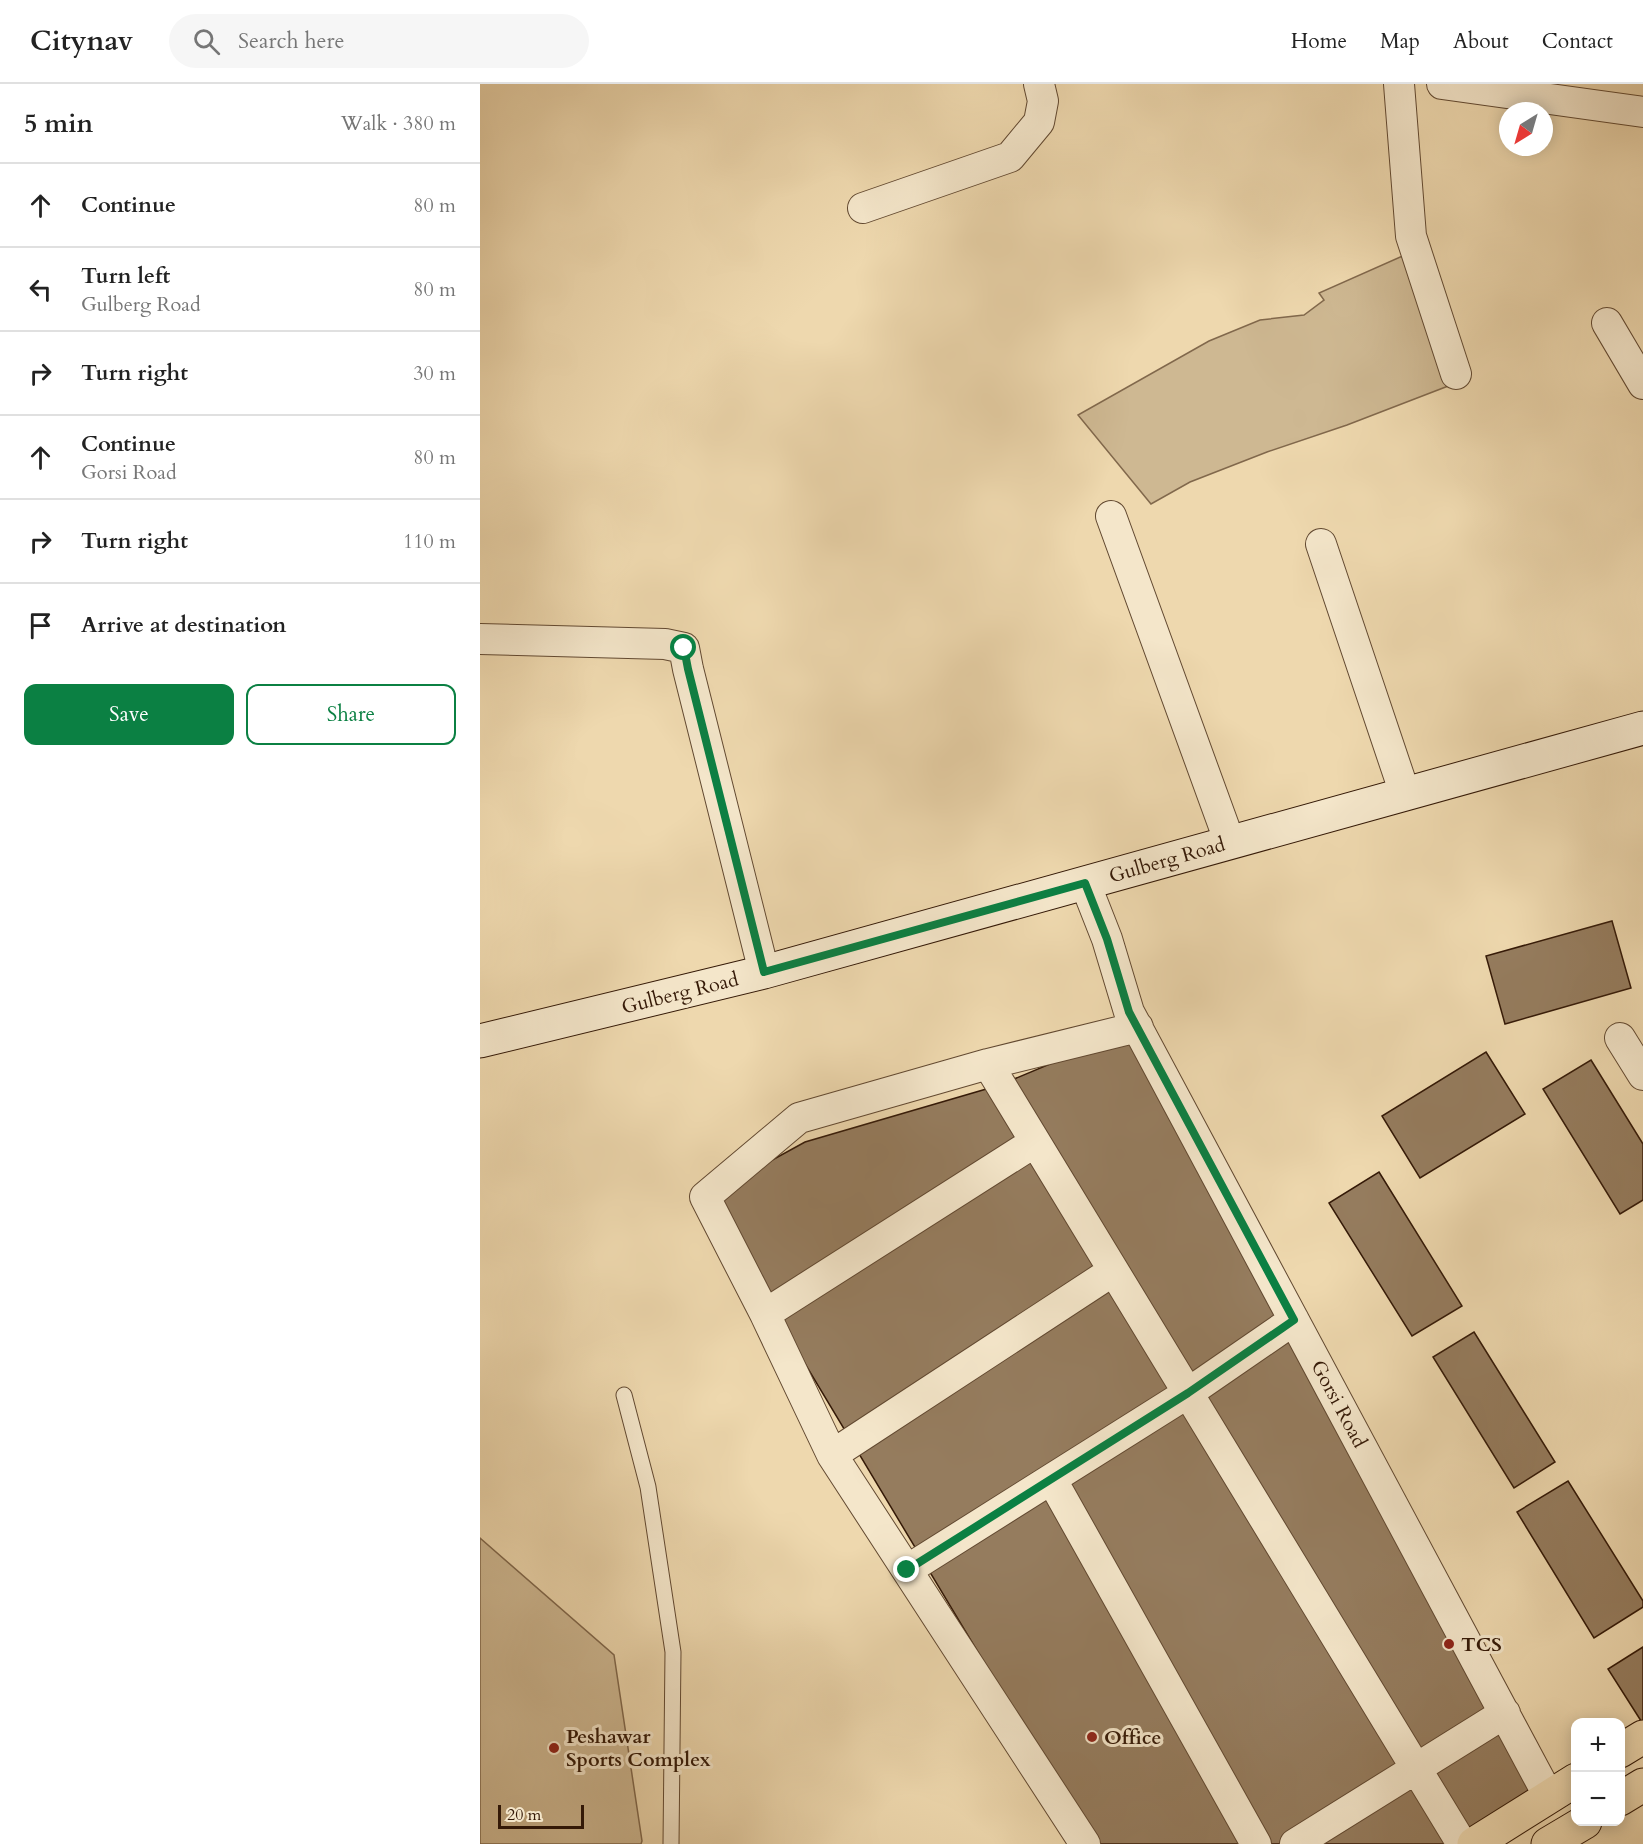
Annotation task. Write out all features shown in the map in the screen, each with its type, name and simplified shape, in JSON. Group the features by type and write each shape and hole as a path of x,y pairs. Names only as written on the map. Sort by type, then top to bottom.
{"main road":[{"path":"1625,1748 1643,1737"},
{"path":"1625,1796 1643,1785"},
{"path":"1474,1844 1562,1788 1567,1836"}],"street":[{"path":"863,208 1010,157 1039,122 1042,101 1039,84"},
{"path":"1399,84 1411,236 1456,374"},
{"path":"1442,84 1643,112"},
{"path":"1607,323 1643,384"},
{"path":"1111,516 1230,843"},
{"path":"1321,544 1405,794"},
{"path":"480,639 665,644 684,648 764,972"},
{"name":"Gulberg Road","path":"480,1041 764,972 1643,728"},
{"name":"Gorsi Road","path":"1085,883 1107,939 1133,1020 1505,1713 1562,1788"},
{"path":"1085,1844 832,1455 765,1314 705,1197 799,1118 1133,1020"},
{"path":"1620,1038 1643,1075"},
{"path":"988,1064 1462,1844"},
{"path":"765,1314 1035,1142"},
{"path":"832,1455 1113,1271"},
{"path":"907,1570 1188,1393 1294,1320"},
{"path":"1052,1480 1256,1844"},
{"path":"1295,1844 1505,1713"}],"lane":[{"path":"624,1395 648,1487 673,1652 671,1844"}],"shaded area":[{"path":"1407,254 1456,383 1190,482 1151,504 1078,415 1209,341 1260,320 1304,315 1324,300 1319,293"},
{"name":"Peshawar Sports Complex","path":"480,1538 614,1655 641,1844 480,1844"}],"building":[{"path":"1612,921 1631,988 1505,1024 1486,956"},
{"path":"1138,1027 1549,1797 1466,1844 1093,1844 705,1197 805,1142 1000,1085"},
{"path":"1486,1052 1525,1114 1420,1178 1382,1116"},
{"path":"1591,1060 1643,1144 1643,1200 1620,1214 1543,1089"},
{"path":"1379,1172 1462,1306 1412,1336 1329,1203"},
{"path":"1474,1332 1555,1462 1514,1488 1433,1357"},
{"path":"1568,1481 1643,1601 1643,1607 1594,1638 1517,1512"},
{"path":"1643,1647 1643,1724 1608,1669"}],"place":[{"name":"TCS","path":"1449,1644"},
{"name":"Office","path":"1092,1737"},
{"name":"Peshawar Sports Complex","path":"554,1748"}],"route":[{"path":"684,648 764,972 1085,883 1107,939 1129,1012 1294,1320 1188,1393 907,1570"}]}
